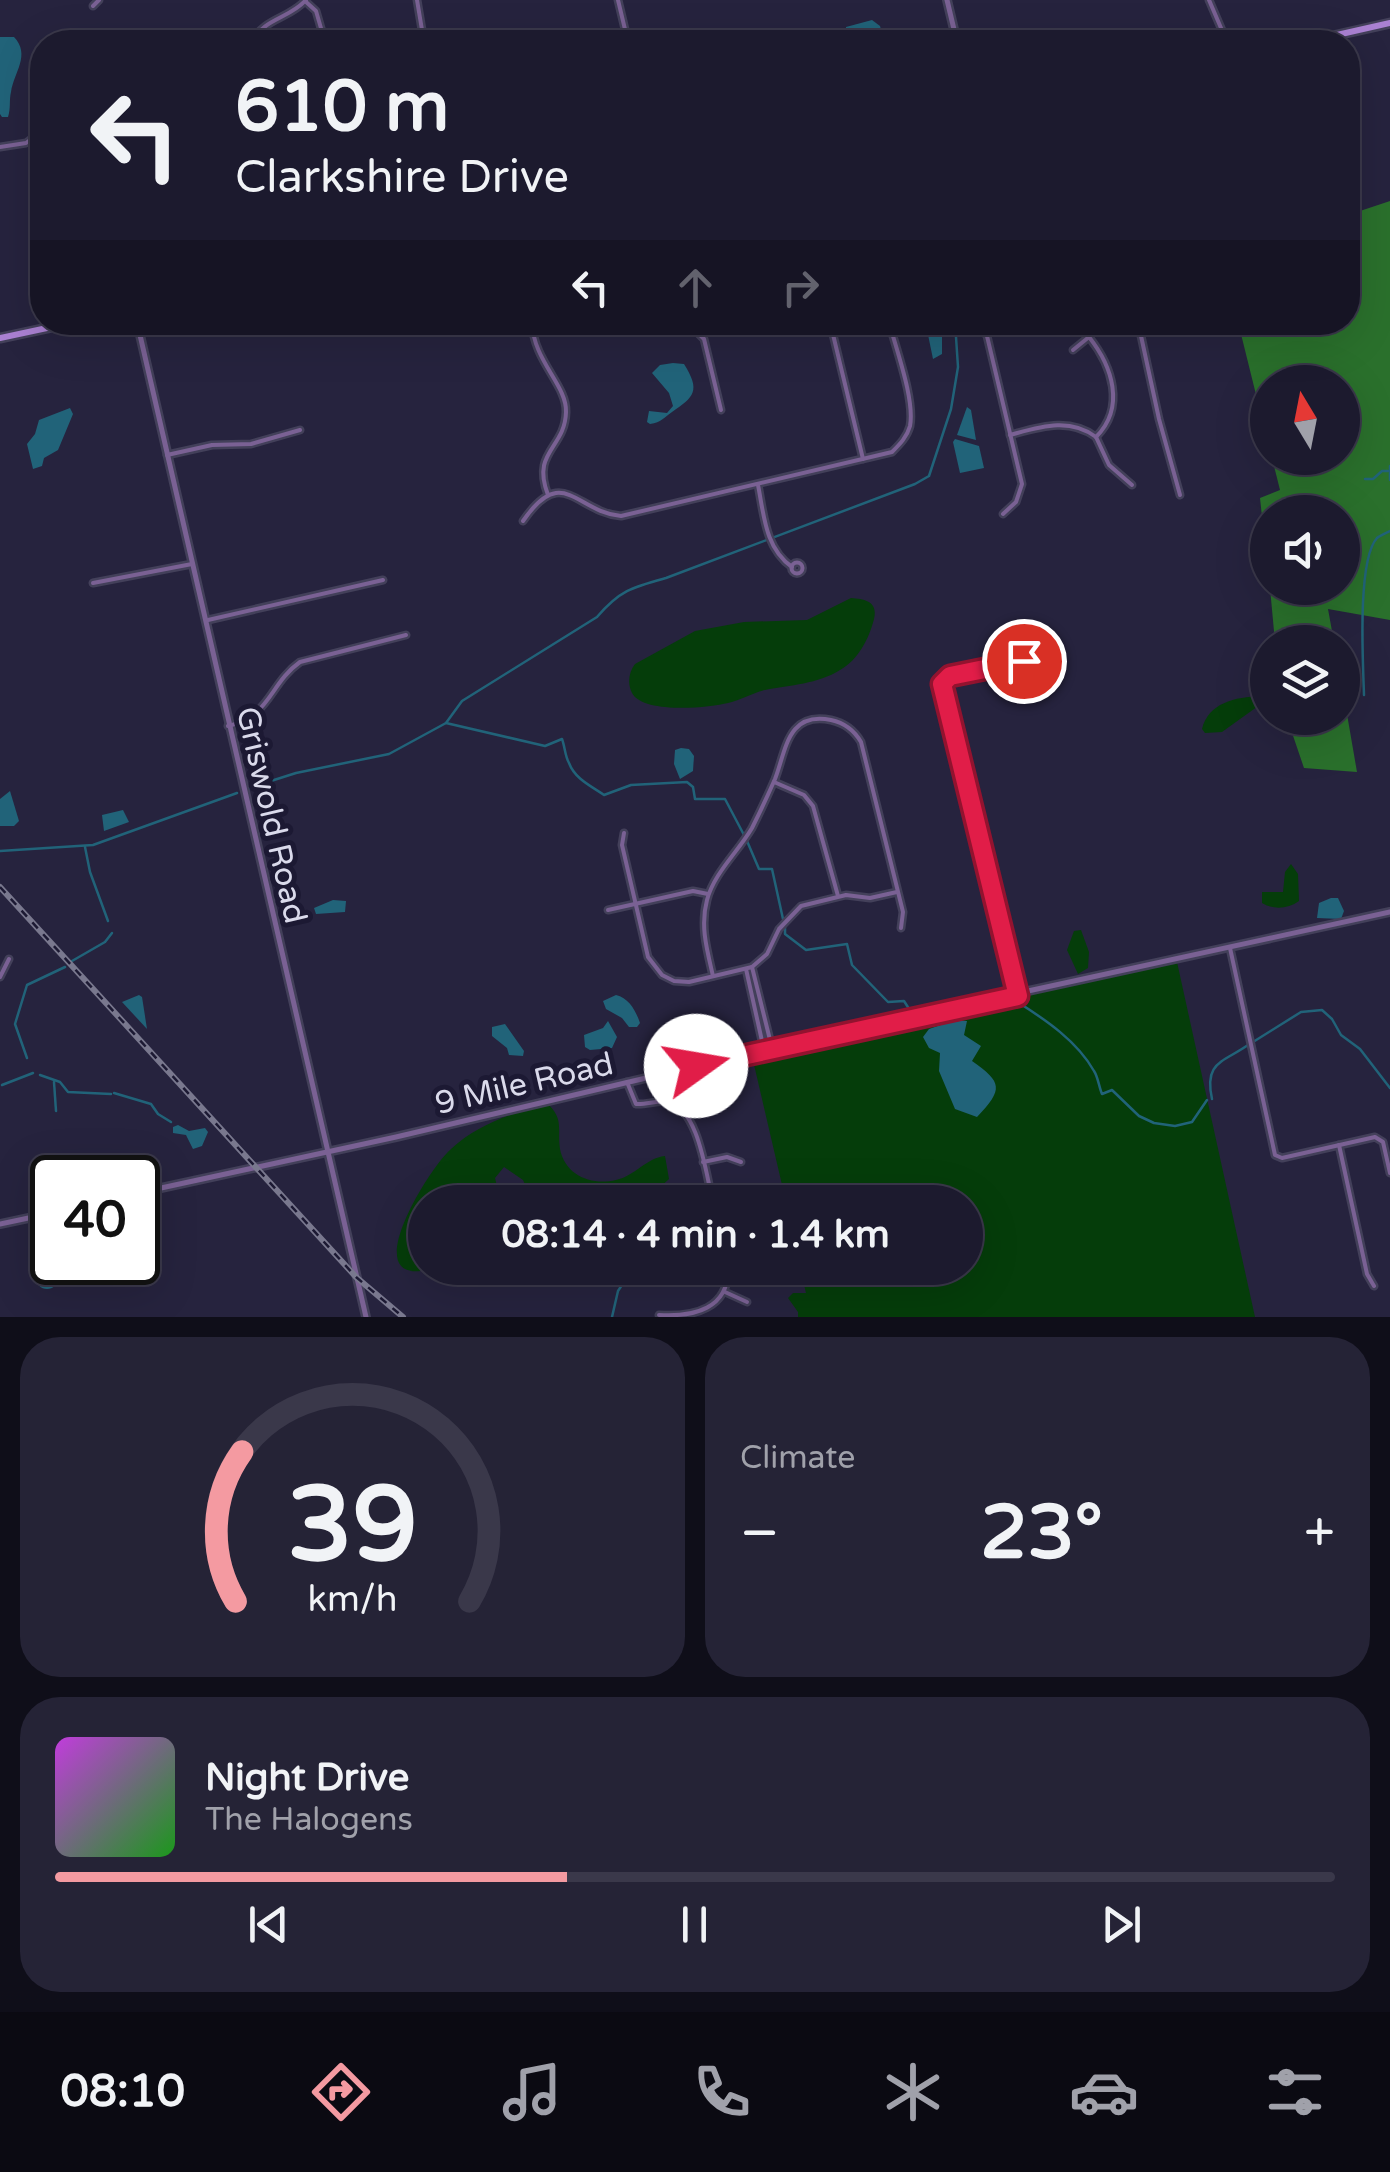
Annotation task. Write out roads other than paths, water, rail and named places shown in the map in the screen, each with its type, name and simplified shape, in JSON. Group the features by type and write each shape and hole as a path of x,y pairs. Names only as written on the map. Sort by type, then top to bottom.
{"main road":[{"path":"1359,30 1390,23"},
{"path":"0,338 30,332"}],"street":[{"path":"93,6 99,0"},
{"path":"262,30 270,20 288,15 306,0 316,11 322,30"},
{"path":"417,0 422,30"},
{"path":"618,0 625,30"},
{"path":"947,0 954,30"},
{"path":"1209,0 1223,30"},
{"path":"0,147 30,141"},
{"name":"Griswold Road","path":"140,335 366,1317"},
{"path":"534,335 537,353 564,397 566,412 556,441 543,462 548,495"},
{"path":"699,335 704,340 721,410"},
{"path":"833,335 864,461"},
{"path":"523,521 548,495 569,493 608,515 621,516 892,452 904,440 910,426 910,410 892,335"},
{"path":"986,335 1022,484 1016,502 1003,514"},
{"path":"1141,335 1180,495"},
{"path":"1074,350 1089,336 1113,381 1106,423 1096,438"},
{"path":"1010,435 1060,424 1079,428 1096,438 1108,465 1132,485"},
{"path":"167,455 212,445 244,445 300,430"},
{"path":"758,485 770,540 776,553 792,566"},
{"path":"92,583 192,564"},
{"path":"204,620 384,580"},
{"path":"228,726 258,714 287,672 305,659 406,635"},
{"path":"1018,996 942,684 950,676 1029,660"},
{"path":"713,976 703,933 708,894 753,826 774,782 787,738 799,726 824,719 852,730 864,750 903,912 901,928"},
{"path":"774,782 804,795 813,806 838,896"},
{"path":"624,834 622,845 648,957 662,975 674,981 689,982 749,968 767,954 779,929 795,910 838,896 870,898 898,891"},
{"path":"608,910 693,891 708,894"},
{"name":"9 Mile Road","path":"160,1188 1390,912"},
{"path":"1230,948 1275,1155 1282,1158 1375,1137 1383,1144 1390,1173"},
{"path":"0,976 10,959"},
{"path":"749,968 768,1049"},
{"path":"628,1082 636,1104 672,1102 687,1114 709,1185"},
{"path":"1338,1144 1374,1286"},
{"path":"703,1162 727,1158 741,1162"},
{"path":"0,1224 30,1218"},
{"path":"659,1315 678,1315 709,1307 725,1292 726,1285"},
{"path":"725,1292 747,1302"}],"water":[{"path":"872,20 881,30 846,30"},
{"path":"0,37 14,37 21,50 8,117 0,114"},
{"path":"928,335 942,335 942,354 933,359"},
{"path":"684,364 693,392 680,407 650,424 649,411 667,413 673,406 669,393 652,373 660,365"},
{"path":"967,407 971,410 976,440 957,435"},
{"path":"70,408 73,414 58,450 44,458 42,466 33,469 27,444 39,420"},
{"path":"955,439 979,446 984,468 960,473"},
{"path":"689,749 694,756 693,771 680,779 674,764 675,750"},
{"path":"10,791 19,821 14,826 0,826 0,799"},
{"path":"123,810 129,822 104,831 102,815"},
{"path":"1338,898 1344,911 1341,919 1317,918 1319,903"},
{"path":"333,900 346,901 345,912 316,914 314,908"},
{"path":"616,995 634,1010 640,1023 637,1027 629,1027 606,1009 603,1001"},
{"path":"142,997 147,1029 122,1002"},
{"path":"955,1020 967,1021 964,1035 981,1046 972,1061 996,1086 992,1099 977,1117 955,1109 939,1071 940,1053 929,1048 923,1037 929,1029"},
{"path":"608,1021 617,1037 612,1048 585,1047 584,1035 603,1028"},
{"path":"505,1024 524,1051 523,1056 509,1055 507,1048 492,1036 492,1027"},
{"path":"178,1125 189,1131 205,1128 208,1132 202,1146 193,1149 186,1135 173,1133 173,1127"}],"waterway":[{"path":"249,788 296,773 389,754 446,723 462,701 597,617 628,591 929,476 951,409 958,367 956,335"},
{"path":"1390,466 1390,480"},
{"path":"1365,479 1388,471"},
{"path":"1364,695 1366,567 1377,538 1390,531"},
{"path":"446,723 545,746 562,739 575,773 604,795 631,785 687,782 693,787 695,799 725,799 744,835"},
{"path":"0,851 93,845 237,793"},
{"path":"747,841 759,869 772,869 783,919"},
{"path":"85,847 108,921"},
{"path":"785,926 785,934 806,950 847,944 852,965 888,1002 904,1001 911,1012 938,1008"},
{"path":"72,961 105,942 112,933"},
{"path":"27,1058 15,1024 27,985 65,967"},
{"path":"940,1015 1016,1001 1079,1050 1095,1073 1102,1094 1112,1090 1139,1116 1154,1123 1175,1126 1192,1122 1207,1100"},
{"path":"1253,1042 1301,1012 1322,1010 1341,1035 1360,1049 1390,1088"},
{"path":"1212,1099 1213,1070 1248,1045"},
{"path":"2,1085 33,1073"},
{"path":"40,1075 60,1082 68,1092 111,1094"},
{"path":"54,1082 56,1111"},
{"path":"114,1093 151,1104 171,1122"},
{"path":"612,1317 622,1285"}],"railway":[{"path":"0,887 356,1277 403,1317"}]}
